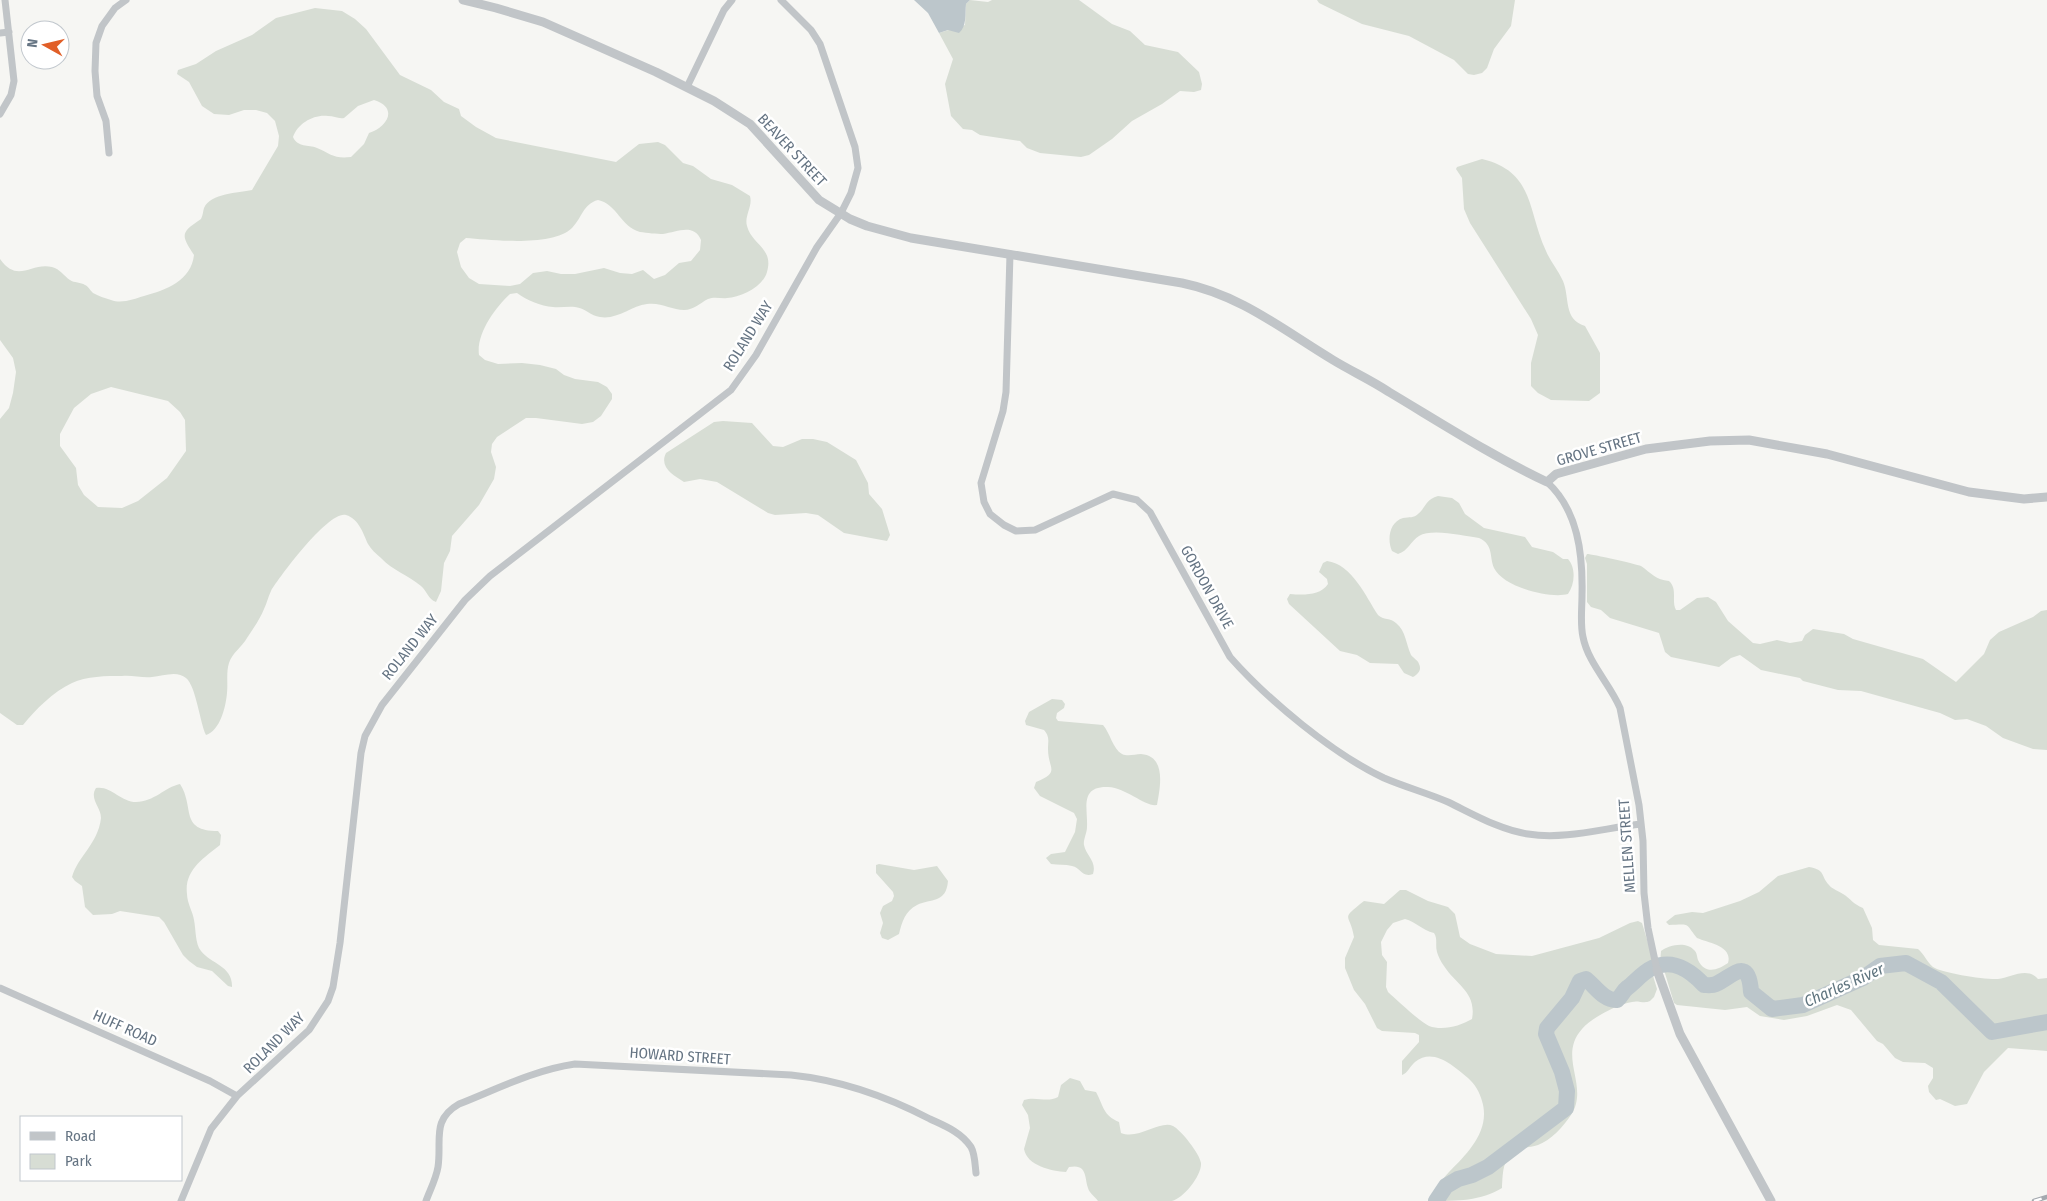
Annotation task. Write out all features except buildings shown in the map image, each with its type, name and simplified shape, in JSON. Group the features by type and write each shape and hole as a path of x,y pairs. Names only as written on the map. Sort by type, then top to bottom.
{"street":[{"path":"0,114 11,95 14,81 5,0"},
{"path":"109,153 106,120 97,96 95,71 96,43 102,26 115,8 126,0"},
{"name":"BEAVER STREET","path":"462,0 543,22 721,105 750,124 819,200 866,226 911,238 1204,288"},
{"path":"687,88 724,10 732,0"},
{"name":"ROLAND WAY","path":"181,1201 211,1129 237,1096 309,1030 328,1001 333,986 340,943 360,753 365,736 382,705 465,600 490,576 731,390 756,355 817,247 851,193 858,168 855,146 820,44 811,30 781,0"},
{"path":"0,33 9,32"},
{"name":"GORDON DRIVE","path":"1010,254 1006,392 1003,411 981,483 984,502 990,514 1004,525 1016,531 1035,530 1113,494 1137,500 1150,512 1230,657 1244,673 1273,699 1312,732 1352,761 1385,778 1447,802 1489,822 1528,834 1558,835 1641,824"},
{"name":"GROVE STREET","path":"1204,288 1246,305 1332,360 1386,390 1474,444 1547,482 1556,474 1646,448 1710,441 1749,440 1827,454 1969,492 2024,499 2047,496"},
{"name":"MELLEN STREET","path":"1547,482 1566,503 1578,536 1582,571 1584,640 1590,657 1615,695 1620,708 1633,769 1641,824 1644,893 1648,928 1656,967 1680,1034 1771,1201"},
{"name":"HUFF ROAD","path":"0,988 210,1081 237,1096"},
{"name":"HOWARD STREET","path":"426,1201 437,1170 441,1123 444,1115 450,1109 527,1077 556,1067 574,1064 791,1075 842,1084 893,1101 962,1136 972,1150 976,1173"}],"green space":[{"path":"970,0 988,2 992,0 1079,0 1112,24 1130,31 1145,45 1178,52 1199,72 1202,84 1201,90 1194,92 1180,91 1132,121 1112,139 1089,155 1081,157 1040,153 1027,148 1020,141 980,135 972,130 963,129 951,116 945,84 953,59 939,33 965,25 966,4"},
{"path":"1317,0 1515,0 1511,26 1494,49 1487,68 1482,73 1474,75 1468,74 1454,60 1409,36 1362,24 1319,3"},
{"path":"315,8 342,11 366,29 400,75 431,90 444,102 459,109 461,116 496,138 616,162 639,144 658,142 665,145 683,163 693,166 711,179 732,185 750,196 751,200 746,222 753,238 768,257 767,272 756,287 739,296 711,298 688,310 647,304 612,317 597,316 579,308 544,305 529,300 517,293 510,294 498,306 488,322 480,339 479,355 485,360 498,364 522,363 540,365 556,369 564,375 575,379 598,382 607,387 612,394 612,399 601,416 593,422 582,424 526,418 497,437 492,444 491,452 496,467 494,479 479,505 452,536 450,551 444,563 441,591 436,602 431,599 421,586 390,566 375,553 354,520 346,515 338,516 317,533 284,572 271,591 256,624 230,659 224,711 219,723 211,733 206,735 189,682 178,674 148,677 103,676 78,681 52,696 23,725 17,725 0,713 0,419 9,408 16,372 13,358 0,340 0,259 13,270 19,271 44,266 55,268 72,281 82,283 93,293 115,301 128,301 161,291 183,278 192,264 194,255 185,239 186,231 201,219 204,208 212,199 252,190 278,146 279,136 275,121 267,113 256,110 244,110 229,115 214,114 202,106 189,82 177,74 178,70 196,64 216,51 252,35 276,18","holes":["374,100 382,103 388,112 388,117 381,126 369,133 364,144 351,157 333,156 317,148 300,144 293,137 295,132 307,120 317,116 344,118 358,106","598,200 604,202 628,225 640,232 663,234 690,230 698,235 701,240 700,250 691,261 679,263 665,275 654,279 643,270 632,274 620,273 604,268 575,274 547,271 533,273 520,284 510,286 479,284 469,278 461,267 457,252 460,243 466,238 522,241 551,238 563,234 572,228 586,208","111,387 168,401 180,412 185,420 186,451 167,478 138,501 122,508 98,507 84,495 78,485 76,468 60,446 60,434 74,408 91,394"]},
{"path":"1482,159 1499,165 1512,173 1521,183 1527,194 1546,251 1563,281 1570,313 1578,323 1585,326 1600,353 1600,393 1589,401 1551,400 1538,393 1531,386 1531,363 1538,335 1531,319 1470,223 1464,209 1462,178 1456,169 1457,167"},
{"path":"714,422 752,423 773,446 783,447 802,439 813,439 827,442 856,460 868,483 869,494 882,509 890,535 887,541 844,533 818,515 806,513 775,515 768,513 717,482 700,479 684,482 668,470 664,462 666,453"},
{"path":"1438,496 1452,498 1459,503 1465,514 1484,528 1525,537 1532,547 1553,552 1563,559 1568,559 1574,576 1568,594 1550,595 1539,593 1507,581 1494,568 1489,547 1479,538 1448,533 1425,534 1416,538 1401,553 1398,554 1392,551 1390,547 1390,532 1395,523 1403,518 1413,517 1421,511 1428,501"},
{"path":"1587,554 1641,566 1657,578 1669,581 1674,591 1676,610 1680,610 1697,598 1708,597 1716,602 1728,621 1753,643 1760,644 1777,640 1790,643 1802,641 1805,635 1813,629 1844,634 1853,639 1923,659 1956,682 1984,654 1990,640 1999,632 2033,617 2041,611 2047,610 2047,750 2033,749 2003,738 1986,726 1967,719 1955,720 1940,713 1861,691 1838,690 1803,681 1800,678 1761,670 1740,655 1731,658 1719,667 1671,657 1665,652 1659,633 1610,618 1601,610 1591,607 1587,602 1587,564 1585,558"},
{"path":"1327,561 1336,563 1344,568 1357,582 1378,615 1394,621 1399,626 1404,634 1411,655 1418,661 1420,666 1420,670 1416,675 1413,677 1404,673 1398,664 1370,663 1357,655 1340,651 1289,604 1287,599 1290,594 1311,594 1325,588 1328,584 1327,579 1319,572 1323,563"},
{"path":"1052,699 1062,700 1065,704 1064,708 1057,713 1056,718 1058,721 1103,725 1119,752 1127,755 1141,754 1149,756 1155,760 1160,774 1157,805 1147,803 1115,788 1099,788 1089,794 1086,806 1087,829 1084,843 1094,869 1093,874 1089,875 1072,866 1051,864 1046,858 1051,854 1065,852 1075,832 1077,819 1074,813 1040,796 1034,788 1036,782 1044,779 1051,772 1048,739 1044,730 1026,725 1025,721 1029,712"},
{"path":"180,784 193,822 198,827 218,831 221,835 220,845 196,865 192,871 187,886 187,894 199,948 229,974 232,987 228,986 212,971 197,967 189,961 183,955 164,922 159,917 120,911 112,914 93,915 85,907 82,886 72,877 99,827 101,818 94,796 96,788 106,789 125,799 136,802 148,800"},
{"path":"876,865 914,870 937,866 948,881 947,888 941,897 913,907 905,917 899,934 888,940 882,938 880,933 883,923 880,913 883,906 892,901 894,896 893,892 876,873"},
{"path":"1809,867 1820,871 1830,886 1863,908 1872,928 1873,940 1879,945 1918,949 1933,967 1954,974 1998,979 2029,973 2038,979 2047,978 2047,1051 2008,1048 1984,1072 1967,1104 1955,1106 1940,1099 1936,1100 1929,1092 1928,1086 1933,1078 1933,1068 1925,1063 1903,1062 1895,1058 1883,1044 1877,1041 1851,1010 1837,1005 1807,1016 1784,1020 1760,1016 1747,1007 1725,1010 1677,1005 1674,1003 1664,970 1660,964 1661,951 1673,946 1691,947 1695,951 1701,965 1712,970 1728,963 1729,957 1724,949 1719,946 1697,938 1689,927 1681,924 1669,925 1666,922 1675,915 1692,912 1703,913 1740,901 1759,892 1778,876"},
{"path":"1400,890 1406,890 1428,901 1448,907 1455,914 1460,937 1470,944 1496,954 1532,956 1599,938 1630,923 1638,921 1642,923 1653,959 1651,969 1657,989 1654,997 1648,1002 1626,1003 1612,1009 1592,1020 1582,1029 1575,1040 1572,1050 1577,1093 1576,1104 1571,1115 1548,1140 1511,1154 1505,1164 1502,1188 1486,1196 1459,1200 1430,1201 1443,1178 1470,1149 1481,1131 1484,1112 1479,1092 1468,1078 1450,1064 1436,1058 1422,1058 1402,1075 1402,1061 1419,1042 1419,1035 1415,1033 1382,1031 1377,1028 1365,1004 1354,990 1345,968 1345,958 1354,937 1349,915 1364,901 1384,904","holes":["1405,919 1434,933 1437,952 1441,961 1469,995 1473,1010 1472,1019 1451,1027 1429,1026 1388,992 1386,987 1387,962 1382,955 1381,942 1393,923"]},
{"path":"1070,1078 1080,1081 1085,1090 1096,1092 1107,1113 1119,1122 1121,1133 1135,1134 1168,1125 1181,1132 1194,1148 1201,1163 1199,1174 1187,1191 1172,1201 1098,1201 1090,1192 1085,1174 1080,1168 1076,1166 1069,1167 1066,1172 1047,1169 1030,1160 1024,1149 1030,1128 1028,1115 1022,1105 1024,1100 1054,1099 1058,1097 1061,1085"}],"shaded area":[{"path":"914,0 970,0 966,4 962,30 959,33 948,30 939,33 928,13"}],"waterway":[{"name":"Charles River","path":"1436,1201 1446,1186 1488,1167 1566,1108 1567,1091 1562,1072 1546,1034 1547,1028 1572,998 1580,981 1586,979 1604,996 1617,1000 1642,975 1660,965 1667,964 1681,967 1704,985 1714,985 1743,971 1747,974 1750,981 1751,992 1772,1009 1803,1005 1863,978 1880,966 1906,963 1941,982 1992,1032 2047,1022"}],"railway":[{"path":"2034,1201 2047,1197"}]}
